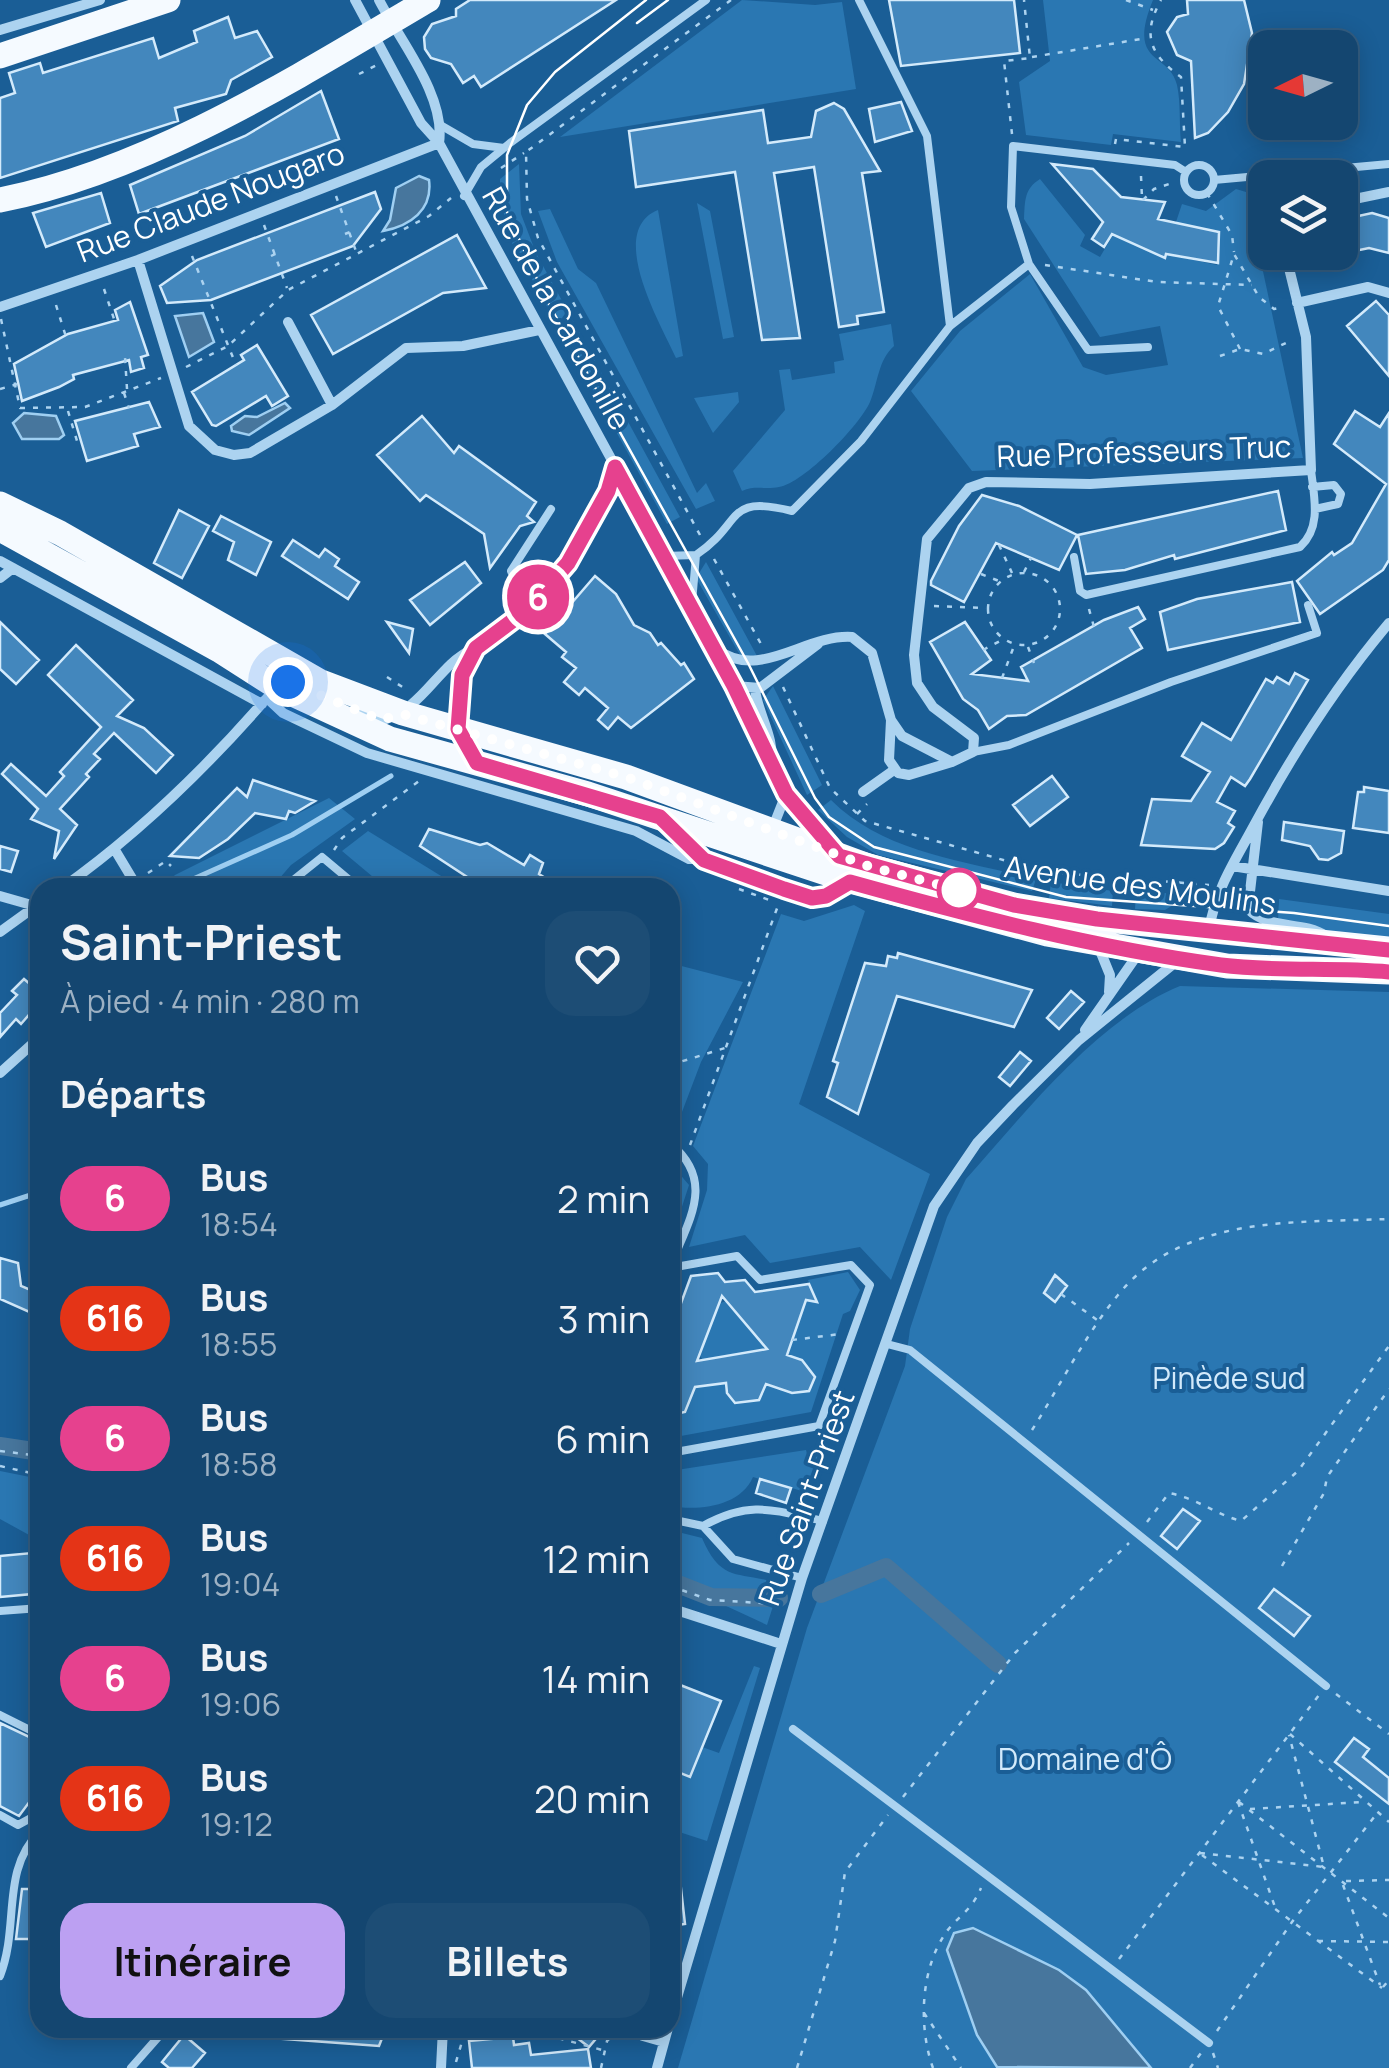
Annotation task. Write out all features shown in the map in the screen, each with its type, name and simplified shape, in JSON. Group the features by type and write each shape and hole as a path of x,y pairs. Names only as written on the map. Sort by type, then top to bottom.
{"main road":[{"path":"0,56 127,7 168,0"},
{"path":"0,200 168,142 380,18 428,0"},
{"name":"Avenue des Moulins","path":"0,492 60,532 321,682 402,714 626,777 839,856 1014,905 1196,931 1389,950"},
{"name":"Avenue des Moulins","path":"0,504 60,532"},
{"name":"Avenue des Moulins","path":"0,529 219,650 269,697 390,739 660,817 850,882 1029,929 1226,966 1389,972"},
{"path":"1139,952 1148,941 1196,931"},
{"path":"1181,958 1230,946 1235,934"}],"street":[{"path":"0,30 100,0"},
{"name":"Rue de la Cardonille","path":"356,0 380,18 442,126"},
{"name":"Rue de la Cardonille","path":"380,18 421,124 439,143 464,196 664,556 734,686 770,765 786,794 839,856"},
{"path":"439,143 442,126"},
{"name":"Rue Claude Nougaro","path":"0,310 439,143"},
{"path":"1358,198 1389,192"},
{"path":"138,260 189,426 215,450 234,455 250,453 332,406 406,348 463,346 539,330"},
{"name":"Rue Professeurs Truc","path":"972,752 974,738 933,707 917,682 918,603 930,533 977,484 1090,484 1311,470 1306,337 1289,270"},
{"path":"1297,303 1368,287 1389,293"},
{"path":"288,322 332,406"},
{"path":"402,714 421,700 454,661 528,609 568,563 608,491 615,467"},
{"path":"0,561 269,697"},
{"path":"0,578 13,568"},
{"path":"1196,931 1325,704 1389,624"},
{"path":"713,646 736,660 752,663 839,636 863,642 872,654 891,720 902,736 952,762"},
{"path":"734,686 755,690 823,640"},
{"path":"262,647 269,697"},
{"path":"476,648 462,675 458,729 477,763"},
{"name":"Avenue des Moulins","path":"402,714 381,720 288,682 269,697 283,713 367,753 636,831 689,859 704,860 812,898 826,896 850,882"},
{"name":"Rue de la Cardonille","path":"755,690 760,714 774,744 770,765"},
{"path":"76,878 114,850 269,697"},
{"path":"891,720 889,760 894,770 909,775 972,752"},
{"path":"863,792 894,770"},
{"path":"773,829 786,794"},
{"name":"Avenue des Moulins","path":"660,817 673,812 749,837 773,829"},
{"path":"1235,934 1248,909 1259,816"},
{"path":"114,850 131,878"},
{"path":"1232,866 1389,891"},
{"path":"0,896 30,902"},
{"path":"1248,909 1270,923 1315,929 1338,944"},
{"path":"0,932 30,910"},
{"path":"1097,942 1110,975 1109,992"},
{"name":"Rue Saint-Priest","path":"1079,1040 1139,952"},
{"name":"Rue Saint-Priest","path":"680,1987 802,1578 941,1194 977,1142 1079,1040 1181,958"},
{"path":"0,1074 30,1046"},
{"path":"680,1611 781,1644"},
{"path":"442,2068 444,2038"},
{"path":"655,2038 664,2042"},
{"name":"Rue Saint-Priest","path":"657,2068 665,2038"}],"lane":[{"path":"464,196 481,167 504,148 706,0"},
{"path":"859,0 927,136 950,326"},
{"path":"442,126 473,144 504,148"},
{"path":"1148,347 1088,350 1029,264 1012,206 1013,146 1175,164 1192,194 1207,193 1214,180"},
{"path":"1214,180 1324,168 1348,171 1389,164"},
{"path":"1184,176 1204,166 1214,180"},
{"path":"664,556 696,554 743,508 757,502 792,510 861,441 950,326 1029,264"},
{"path":"1074,557 1080,591 1086,594 1300,547 1313,527 1311,470"},
{"path":"1312,487 1334,485 1341,494 1338,504 1314,509"},
{"path":"528,609 511,570 551,509"},
{"path":"692,608 696,554"},
{"path":"972,752 1009,745 1171,682 1317,633 1308,605"},
{"name":"Avenue des Moulins","path":"660,817 704,860"},
{"path":"300,878 322,857 347,878"},
{"path":"680,1152 696,1174 696,1196 680,1240"},
{"path":"680,1266 737,1256 760,1280 851,1265 870,1285 819,1426 680,1451"},
{"path":"888,1344 910,1350 1326,1686"},
{"path":"703,1526 733,1510 750,1509 824,1521"},
{"path":"680,1521 703,1526 734,1559 802,1578"},
{"path":"0,1610 30,1608"},
{"path":"0,1714 30,1730"},
{"path":"793,1729 1209,2043"},
{"path":"0,1816 18,1825 30,1818"},
{"path":"0,1976 5,1956 7,1874 30,1838"},
{"path":"131,2068 157,2038"}],"path":[{"path":"699,532 538,238 527,199 526,152 731,0"},
{"path":"1024,0 1030,58"},
{"path":"1126,0 1154,10"},
{"path":"1115,149 1116,139 1185,146 1180,77 1159,59 1148,38 1154,10 1161,0"},
{"path":"1013,146 1004,61 1148,38"},
{"path":"359,74 378,64"},
{"path":"1145,168 1141,172 1142,200 1162,185 1184,176"},
{"path":"332,185 358,256"},
{"path":"1207,193 1232,235 1234,254 1252,284 1274,309 1297,303"},
{"path":"0,310 20,408 68,409 172,374 228,346 288,290 430,216 452,198"},
{"path":"260,212 288,290"},
{"path":"185,241 236,365"},
{"path":"1234,254 1222,285 1220,314 1240,349"},
{"path":"1029,264 1085,268 1157,282 1252,284"},
{"path":"99,273 116,324"},
{"path":"52,289 67,340"},
{"path":"1220,356 1240,349 1263,354 1306,337"},
{"path":"129,408 125,356 130,356"},
{"path":"0,389 16,384"},
{"path":"68,409 77,441 80,440"},
{"path":"998,544 1012,574"},
{"path":"713,557 765,651"},
{"path":"1023,573 1031,558"},
{"path":"1023,573 1035,574 1055,590 1060,613 1050,636 1027,646 1003,639 989,620 988,608 1000,582 1012,574 1023,573"},
{"path":"981,574 1000,582"},
{"path":"1086,594 1094,627"},
{"path":"918,603 950,610 988,608"},
{"path":"983,650 1003,639"},
{"path":"1002,678 1015,644"},
{"path":"1027,646 1034,664"},
{"path":"784,688 830,788 865,821 1046,872 1220,885"},
{"path":"343,875 351,866 332,848 424,778"},
{"path":"157,869 166,861 171,866"},
{"path":"680,1172 780,902"},
{"path":"680,1063 726,1048"},
{"path":"1025,1440 1118,1295 1142,1271 1199,1237 1272,1225 1389,1219"},
{"path":"1061,1294 1101,1322"},
{"path":"792,1340 853,1332"},
{"path":"798,2068 834,1942 845,1872 1015,1654 1137,1537 1170,1492 1190,1496 1219,1515 1241,1521 1263,1505 1298,1472 1389,1346"},
{"path":"1282,1566 1324,1494 1328,1477 1389,1389"},
{"path":"0,1451 30,1455"},
{"path":"0,1466 30,1472"},
{"path":"680,1590 710,1600 795,1603"},
{"path":"1112,1968 1326,1686 1389,1734"},
{"path":"1289,1733 1389,1822"},
{"path":"1289,1733 1324,1868"},
{"path":"1238,1801 1389,1918"},
{"path":"1238,1801 1275,1909"},
{"path":"1249,1810 1366,1802"},
{"path":"1190,2068 1292,1922 1378,1812"},
{"path":"1199,1853 1324,1868"},
{"path":"1199,1853 1382,1988"},
{"path":"933,2068 925,2046 923,2011 942,1938 972,1910 988,1875"},
{"path":"1342,1881 1389,1880"},
{"path":"1342,1881 1382,1988"},
{"path":"1316,1941 1389,1942"},
{"path":"1382,1988 1389,1980"},
{"path":"923,2011 961,2068"},
{"path":"453,2068 463,2038"},
{"path":"558,2038 604,2051"},
{"path":"601,2068 604,2051 613,2038"}],"green space":[{"path":"742,0 815,5 842,2 856,89 560,137"},
{"path":"1043,0 1153,0 1144,36 1147,47 1173,74 1177,85 1181,142 1113,134 1111,145 1026,135 1019,82 1050,61"},
{"path":"519,164 521,214 536,253 680,517 667,524 512,243 500,200 500,179"},
{"path":"1040,179 1085,235 1080,246 1100,257 1116,230 1125,236 1123,240 1165,258 1166,254 1217,265 1218,232 1175,225 1182,204 1206,211 1236,189 1246,192 1248,270 1263,270 1303,458 972,471 911,391 960,331 1030,274 1083,367 1106,375 1168,365 1160,326 1100,337 1024,219 1028,191"},
{"path":"697,203 710,211 734,337 723,339"},
{"path":"550,209 578,269 596,283 697,493 706,483 715,501 696,509 557,262 538,211"},
{"path":"658,210 683,356 676,358 650,301 637,257 637,237 643,221"},
{"path":"891,324 894,346 881,365 870,402 843,438 790,483 742,491 733,471 785,410 779,370 790,369 792,380 835,373 834,362 844,360 839,334"},
{"path":"738,392 739,402 713,433 694,398"},
{"path":"706,562 757,656 740,655 696,578"},
{"path":"773,686 822,785 807,795 763,700"},
{"path":"329,798 355,819 291,865 280,878 172,878"},
{"path":"831,800 852,818 900,844 1036,879 1032,891 878,855 847,837 818,810"},
{"path":"368,831 444,878 374,878 342,851"},
{"path":"1051,882 1113,891 1112,906 1049,898"},
{"path":"1136,892 1191,894 1165,910 1135,909"},
{"path":"1279,899 1389,914 1389,943 1278,921"},
{"path":"854,905 865,911 799,1104 930,1174 891,1280 860,1247 770,1263 745,1235 689,1247 707,1190 708,1164 693,1146 781,914 804,921"},
{"path":"680,966 743,982 701,1062 680,1117"},
{"name":"Domaine d'Ô","path":"1180,986 1389,992 1389,2068 678,2068 807,1628 905,1366 910,1329 947,1217 966,1179 1064,1070 1120,1021"},
{"path":"680,1174 689,1185 680,1213"},
{"path":"848,1272 860,1290 850,1311 843,1314 811,1412 680,1436 680,1413 685,1412 695,1387 726,1383 727,1393 735,1403 759,1400 763,1377 792,1393 809,1391 815,1377 802,1360 787,1355 806,1300 813,1293 808,1280"},
{"path":"727,1301 774,1357 703,1360 699,1355 720,1303"},
{"path":"806,1450 808,1458 820,1456 809,1493 753,1477 747,1487 728,1501 693,1508 680,1507 680,1469"},
{"path":"0,1471 30,1477 30,1536 0,1519"},
{"path":"680,1532 702,1538 709,1553 725,1570 780,1584 767,1625 680,1585"},
{"path":"754,1666 760,1668 707,1841 680,1832 680,1762 702,1747 719,1753"}],"shaded area":[{"path":"419,176 429,180 423,208 410,221 383,231 390,220 396,188"},
{"path":"203,313 214,342 189,357 175,316"},
{"path":"285,403 290,408 249,435 232,431 231,426 245,416 257,417"},
{"path":"24,413 56,416 64,435 59,439 22,439 13,423"},
{"path":"973,1928 1059,1970 1086,1990 1151,2068 997,2067 977,2035 947,1950 954,1933"}],"building":[{"path":"470,0 616,0 481,87 474,76 463,83 451,64 431,58 425,49 424,37 432,24 456,16 456,9"},
{"path":"889,0 1014,0 1020,53 901,66"},
{"path":"1187,0 1244,0 1251,30 1248,30 1244,84 1228,112 1208,133 1195,138 1191,61 1177,55 1167,32 1177,17 1188,14"},
{"path":"228,17 235,38 257,31 272,57 231,80 226,94 175,108 178,121 0,178 0,98 15,93 9,73 40,63 43,73 153,38 159,58 197,42 194,31"},
{"path":"321,91 339,139 139,214 130,185 245,136"},
{"path":"901,102 912,131 875,142 869,109"},
{"path":"834,103 844,109 880,171 862,173 884,312 857,316 858,324 839,327 814,167 774,173 800,338 762,340 735,172 636,187 629,131 763,110 768,143 811,137 816,111"},
{"path":"1052,164 1093,169 1121,197 1165,202 1158,219 1219,232 1218,263 1166,254 1165,258 1112,234 1104,247 1092,239 1103,222"},
{"path":"375,192 381,209 353,246 211,300 167,303 160,286 197,260"},
{"path":"101,193 110,223 46,247 33,213"},
{"path":"1372,213 1389,218 1389,253 1369,248 1358,250 1358,216"},
{"path":"457,235 486,288 443,293 333,354 311,315"},
{"path":"1376,301 1389,315 1389,376 1347,326"},
{"path":"130,302 148,355 141,357 144,368 131,372 129,360 73,375 74,379 59,387 22,401 14,364 68,334 118,320 115,310"},
{"path":"257,345 288,396 272,406 266,396 212,425 192,392 244,360 241,355"},
{"path":"149,402 160,427 134,434 138,446 87,461 75,421"},
{"path":"1355,411 1380,427 1389,413 1389,560 1383,570 1320,614 1297,581 1332,552 1334,555 1352,543 1386,484 1334,444"},
{"path":"422,416 454,453 459,446 536,502 527,516 534,522 520,526 490,568 484,534 426,495 420,501 377,455"},
{"path":"1278,491 1286,530 1125,570 1086,574 1078,535"},
{"path":"982,495 1019,506 1077,535 1059,570 996,543 964,602 931,585 931,581 959,526"},
{"path":"179,510 209,526 182,578 154,563"},
{"path":"221,516 271,542 256,575 228,560 234,542 213,531"},
{"path":"293,540 319,557 325,549 339,559 335,566 359,582 348,599 282,556"},
{"path":"465,562 481,583 430,625 410,600"},
{"path":"595,576 616,594 634,625 650,633 681,665 684,663 694,679 631,728 618,717 608,729 598,720 608,708 585,688 579,695 564,682 576,668 562,657 566,652 545,634"},
{"path":"1292,582 1300,622 1168,650 1160,612 1197,599"},
{"path":"1138,607 1145,619 1130,628 1142,648 1026,715 1007,716 989,729 978,710 963,699 930,642 965,622 991,660 972,674 1028,681 1021,667 1104,620"},
{"path":"0,622 39,660 16,684 0,669"},
{"path":"387,622 413,629 409,653"},
{"path":"76,645 133,700 117,716 144,728 173,755 156,773 114,733 94,754 100,759 86,774 89,777 60,809 77,825 54,859 59,831 31,819 38,809 2,774 11,764 46,796 64,776 60,772 101,727 48,675"},
{"path":"1295,673 1308,680 1250,779 1245,786 1231,777 1217,802 1235,811 1228,823 1234,827 1224,843 1215,849 1141,845 1152,799 1191,801 1210,772 1182,756 1202,723 1231,740 1266,679 1273,683 1277,677 1289,684"},
{"path":"1052,776 1068,797 1030,826 1013,805"},
{"path":"253,780 315,801 295,813 289,811 286,819 255,813 228,839 199,858 170,856 237,788 247,797"},
{"path":"1364,787 1389,791 1389,833 1353,828 1358,792 1364,792"},
{"path":"1284,822 1344,831 1341,853 1328,860 1319,859 1310,846 1282,840"},
{"path":"429,829 480,845 487,843 524,865 530,855 543,863 539,874 545,878 469,878 420,846"},
{"path":"0,846 18,851 11,872 0,869"},
{"path":"898,953 1032,990 1014,1027 897,996 858,1114 827,1097 838,1063 833,1061 865,963 886,966 888,956 897,958"},
{"path":"24,979 30,984 30,1014 21,1024 16,1019 0,1037 0,1013 17,995 12,991"},
{"path":"1071,991 1084,1002 1059,1029 1047,1018"},
{"path":"1020,1052 1031,1061 1010,1086 999,1077"},
{"path":"0,1258 18,1263 21,1286 30,1290 30,1312 0,1299"},
{"path":"718,1273 725,1282 745,1280 755,1292 809,1284 817,1302 806,1300 787,1355 802,1360 815,1377 809,1391 792,1393 766,1384 759,1400 735,1403 727,1393 726,1383 695,1387 685,1412 680,1413 680,1306 691,1276","holes":["722,1296 767,1349 697,1361"]},
{"path":"1055,1275 1067,1286 1055,1302 1044,1293"},
{"path":"760,1479 791,1488 786,1503 756,1493"},
{"path":"1183,1509 1200,1521 1177,1549 1161,1536"},
{"path":"30,1553 30,1594 0,1597 0,1556"},
{"path":"1274,1589 1310,1616 1294,1636 1259,1608"},
{"path":"680,1685 721,1701 690,1777 680,1773"},
{"path":"0,1723 30,1737 30,1801 19,1816 0,1806"},
{"path":"1354,1738 1369,1749 1363,1757 1389,1778 1389,1804 1335,1762"},
{"path":"680,1880 685,1924 680,1925"},
{"path":"22,1889 30,1889 30,1939 16,1939"},
{"path":"182,2038 188,2038 205,2053 192,2068 169,2068 162,2062"},
{"path":"272,2038 382,2038 379,2046"},
{"path":"513,2038 514,2045 529,2043 531,2055 588,2049 591,2068 472,2068 469,2041"},
{"path":"577,2038 597,2038 589,2047"}],"waterway":[{"path":"195,878 292,835 391,776"},
{"path":"0,1205 30,1195"},
{"path":"0,1446 30,1450"},
{"path":"821,1594 886,1567 998,1664"},
{"path":"680,1585 711,1597 779,1598"}],"tram line":[{"path":"646,0 555,72 527,105 507,155 507,212 545,297 748,663 815,798 829,817 874,847 1066,897 1294,913 1389,926"},
{"path":"637,23 668,0"}],"bus line":[{"name":"6","path":"1389,950 1184,930 1014,905 839,856 786,794 734,686 615,467 608,491 568,563 528,609 476,648 462,675 458,729 477,763 660,817 704,860 812,898 826,896 850,882 1047,934 1139,952 1226,966 1389,972"}],"route":[{"path":"288,682 381,720 402,714 626,777 868,866 959,890"}],"park label":[{"name":"Pinède sud","path":"1229,1379"}]}
